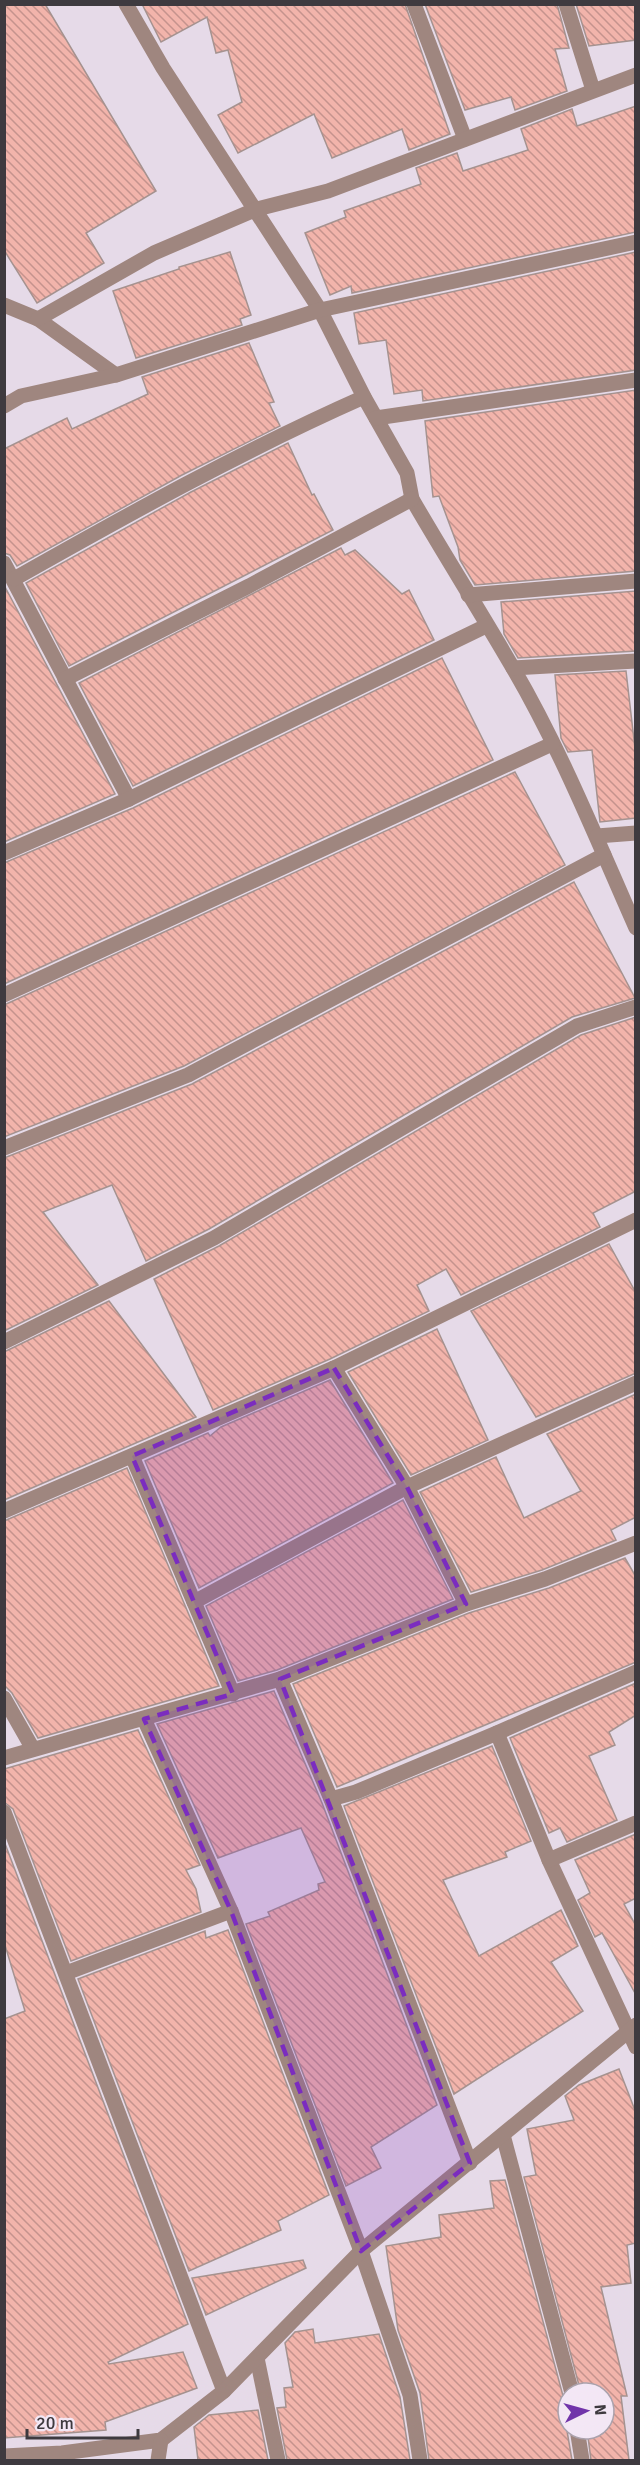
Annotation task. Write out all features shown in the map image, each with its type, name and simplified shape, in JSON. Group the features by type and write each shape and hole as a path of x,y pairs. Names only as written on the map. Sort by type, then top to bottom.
{"street":[{"path":"126,4 163,68 257,209 320,310 364,397 407,473 412,499 513,668 552,744 597,836 636,928"},
{"path":"414,4 465,139"},
{"path":"566,4 593,90"},
{"path":"38,319 154,254 257,209 328,191 636,75"},
{"path":"4,406 21,396 116,375 320,310 636,242"},
{"path":"4,305 38,319 116,375"},
{"path":"376,418 636,380"},
{"path":"14,579 149,501 292,429 364,397"},
{"path":"65,679 249,586 412,499"},
{"path":"4,563 129,799"},
{"path":"468,595 636,581"},
{"path":"4,853 129,799 486,626"},
{"path":"513,668 636,661"},
{"path":"4,995 552,744"},
{"path":"597,836 636,833"},
{"path":"4,1148 188,1075 604,855"},
{"path":"4,1342 214,1238 577,1026 636,1007"},
{"path":"4,1511 334,1368 636,1220"},
{"path":"334,1368 407,1487 466,1604"},
{"path":"194,1602 407,1487 636,1383"},
{"path":"132,1456 233,1694"},
{"path":"4,1758 280,1679 466,1604 545,1579 636,1543"},
{"path":"331,1799 356,1791 497,1733 636,1672"},
{"path":"280,1679 331,1799 470,2163"},
{"path":"4,1698 33,1749"},
{"path":"144,1719 231,1911 361,2251 410,2395 420,2460"},
{"path":"497,1733 549,1860 632,2027 636,2047"},
{"path":"4,1812 224,2391"},
{"path":"549,1860 636,1823"},
{"path":"66,1973 231,1911"},
{"path":"4,2456 62,2453 161,2440 224,2391 361,2251 632,2027"},
{"path":"503,2135 569,2381"},
{"path":"257,2358 278,2460"},
{"path":"158,2460 161,2440"},
{"path":"579,2441 582,2460"}],"highlighted area":[{"path":"334,1368 407,1487 466,1604 280,1679 470,2163 361,2251 231,1911 144,1719 233,1694 132,1456"}],"building":[{"path":"4,4 45,4 156,191 86,233 104,263 37,303 4,250"},
{"path":"142,4 405,4 450,134 409,150 402,129 332,158 314,114 238,153 218,115 242,102 228,50 216,53 207,17 161,42"},
{"path":"425,4 557,4 569,48 555,49 567,91 515,110 511,97 465,110"},
{"path":"576,4 636,4 636,40 589,46"},
{"path":"636,106 636,232 352,293 351,286 330,295 305,233 346,217 344,211 421,184 416,168 457,153 463,171 528,150 521,129 572,109 577,126"},
{"path":"230,252 251,315 240,319 242,325 136,358 113,291 179,269 179,267"},
{"path":"636,252 636,370 423,401 422,390 394,394 386,340 359,344 354,313"},
{"path":"249,343 274,402 269,403 280,426 182,475 17,566 10,555 4,553 4,449 67,418 72,429 148,394 142,377"},
{"path":"636,390 636,571 475,585 460,560 458,547 439,496 433,497 425,421"},
{"path":"288,443 312,495 314,494 333,530 69,666 26,583 191,492"},
{"path":"341,548 345,555 355,550 402,594 409,590 434,640 133,786 79,683"},
{"path":"4,585 115,794 4,842"},
{"path":"636,591 636,651 518,658 504,634 501,602"},
{"path":"442,658 493,760 4,984 4,863 133,808"},
{"path":"626,671 636,757 636,818 600,822 592,750 568,752 561,738 555,675"},
{"path":"515,772 565,865 184,1066 4,1137 4,1005"},
{"path":"574,882 635,998 572,1017 209,1229 146,1261 112,1185 43,1212 98,1285 4,1331 4,1158 192,1084"},
{"path":"636,1017 636,1191 593,1213 600,1227 461,1295 446,1269 417,1285 429,1311 330,1359 213,1410 154,1279 219,1246 581,1035"},
{"path":"609,1244 636,1293 636,1373 536,1417 471,1311"},
{"path":"109,1301 196,1417 4,1500 4,1352"},
{"path":"437,1329 488,1440 411,1475 348,1372"},
{"path":"330,1380 393,1483 199,1588 145,1461 208,1433 210,1436 221,1427"},
{"path":"636,1394 636,1517 611,1530 616,1540 542,1570 471,1592 420,1492 496,1457 524,1518 581,1491 547,1434"},
{"path":"127,1468 219,1686 38,1738 12,1693 4,1685 4,1521"},
{"path":"403,1500 453,1599 277,1670 238,1681 206,1606"},
{"path":"625,1558 636,1577 636,1662 337,1787 293,1684 469,1613 549,1588"},
{"path":"636,1683 636,1715 609,1732 615,1745 589,1756 617,1820 567,1842 560,1828 549,1833 510,1738"},
{"path":"274,1691 322,1803 437,2105 371,2147 381,2168 346,2186 246,1924 270,1916 268,1912 319,1890 318,1884 325,1882 301,1828 218,1858 157,1724"},
{"path":"138,1730 200,1865 186,1870 196,1889 201,1912 71,1961 13,1809 4,1802 4,1769"},
{"path":"492,1746 531,1841 505,1852 507,1857 443,1880 479,1956 561,1910 578,1946 551,1962 583,2011 454,2094 344,1806"},
{"path":"636,1834 636,1898 624,1904 636,1926 636,1995 602,1933 595,1937 578,1900 590,1893 575,1860"},
{"path":"4,1841 188,2324 108,2362 109,2364 183,2352 197,2388 105,2422 106,2430 4,2438 4,2019 25,2011 4,1942"},
{"path":"228,1930 329,2195 278,2221 281,2230 189,2271 78,1979 205,1931 206,1938"},
{"path":"619,2069 636,2113 636,2243 627,2245 631,2283 601,2287 627,2396 621,2396 629,2460 591,2460 589,2441 616,2441 616,2381 578,2381 524,2177 536,2175 527,2129 574,2120 565,2096 579,2085"},
{"path":"505,2180 559,2381 556,2381 556,2441 569,2441 572,2460 429,2460 420,2393 398,2330 386,2246 441,2237 439,2215 494,2208 490,2181"},
{"path":"303,2260 306,2268 206,2315 192,2278"},
{"path":"313,2329 315,2343 379,2334 400,2397 410,2460 287,2460 277,2408 286,2407 284,2388 293,2387 285,2343 295,2332"},
{"path":"258,2410 268,2460 198,2460 194,2427 209,2415"}]}
